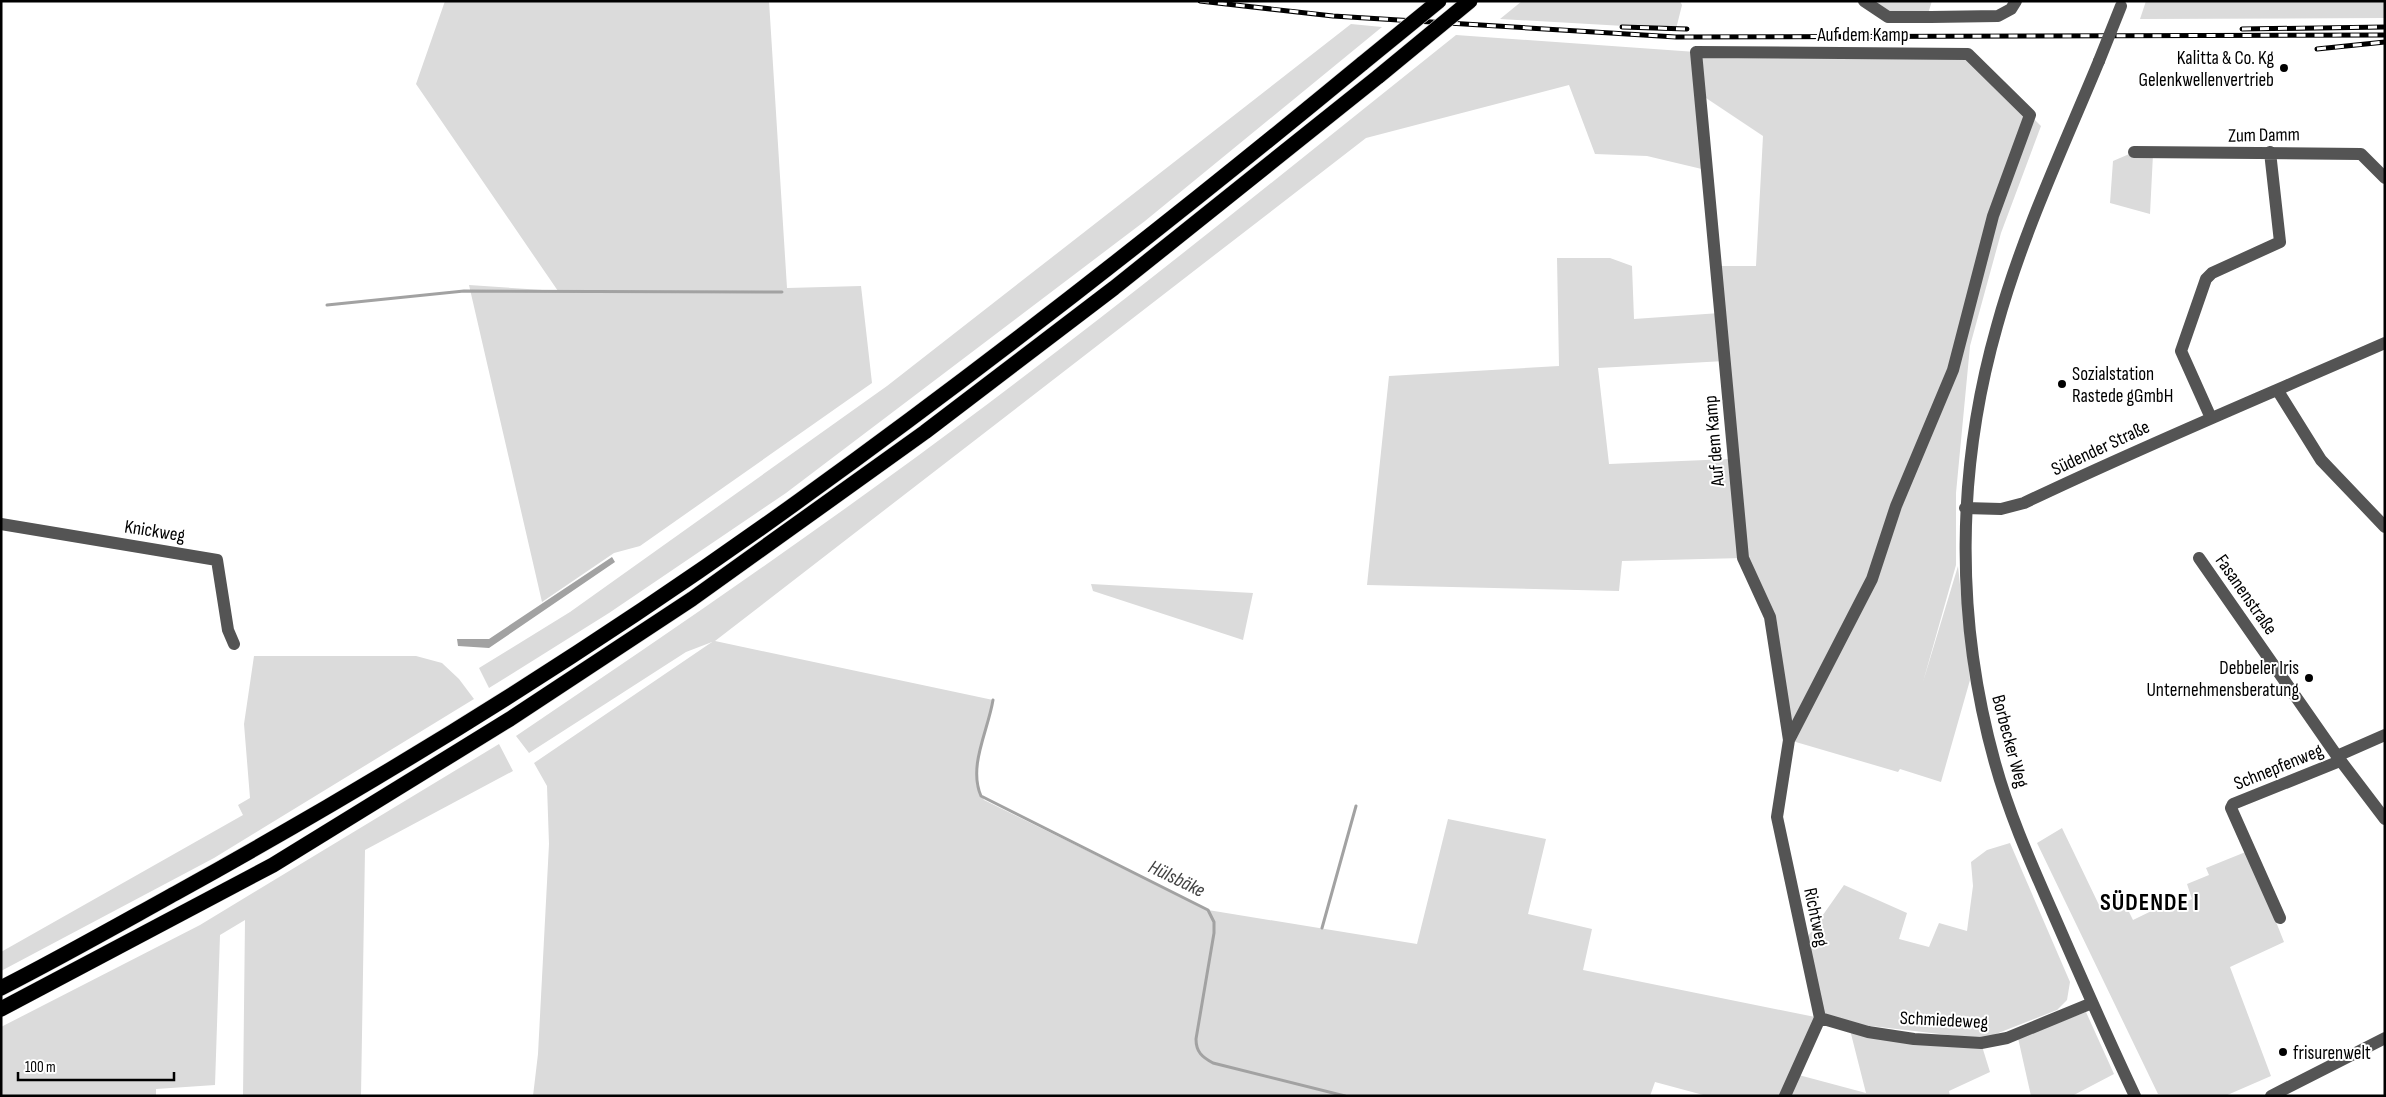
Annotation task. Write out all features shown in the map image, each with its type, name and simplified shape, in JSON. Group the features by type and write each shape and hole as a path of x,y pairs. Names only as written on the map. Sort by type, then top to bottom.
{"highway":[{"path":"1,988 307,820 474,719 767,524 913,417 1102,274 1439,1"},
{"path":"1,1009 273,865 510,719 692,598 925,432 1114,288 1470,1"}],"street":[{"path":"1864,1 1888,17 1931,17 1998,16 2011,9 2016,1"},
{"name":"Borbecker Weg","path":"2122,4 2027,237 1997,326 1985,372 1970,458 1965,508 1966,575 1970,630 1976,680 1995,764 2018,830 2092,1003 2135,1096"},
{"name":"Auf dem Kamp","path":"1696,52 1968,54 2030,115 1993,216 1953,370 1896,506 1872,579 1789,740 1770,617 1743,558 1696,52"},
{"name":"Zum Damm","path":"2134,152 2153,154 2270,152 2361,154 2385,178"},
{"path":"2211,418 2181,351 2206,279 2212,273 2280,242 2270,152"},
{"name":"Südender Straße","path":"1965,508 2001,509 2024,503 2211,418 2278,391 2385,343"},
{"path":"2278,391 2321,460 2385,528"},
{"name":"Knickweg","path":"1,524 217,560 228,630 234,644"},
{"name":"Fasanenstraße","path":"2199,558 2338,758 2385,820"},
{"path":"2338,758 2385,735"},
{"name":"Richtweg","path":"1789,740 1777,817 1820,1018"},
{"name":"Schnepfenweg","path":"2280,918 2231,808 2233,804 2338,758"},
{"name":"Schmiedeweg","path":"1820,1018 1868,1032 1914,1039 1981,1043 2007,1038 2092,1003"},
{"path":"1785,1096 1820,1018"},
{"path":"2271,1096 2385,1038"}],"shaded area":[{"path":"445,1 769,1 787,288 861,286 872,383 640,546 614,553 542,602 469,285 558,291 416,84"},
{"path":"1522,1 1680,1 1682,5 1676,29 1500,19"},
{"path":"1866,1 1932,1 1925,23 1887,23 1888,17"},
{"path":"2146,1 2385,1 2385,18 2140,19"},
{"path":"1351,24 1382,27 1145,221 786,493 609,613 489,688 479,668 570,612 887,386"},
{"path":"1456,35 1696,52 1964,49 2041,126 2001,233 1970,346 1956,493 1956,565 1923,682 1958,566 1970,680 1941,782 1900,769 1898,772 1789,740 1770,617 1743,558 1622,561 1619,591 1367,585 1389,376 1559,366 1557,258 1610,258 1632,266 1634,319 1720,313 1725,361 1598,368 1609,464 1730,459 1742,548 1737,458 1718,266 1756,266 1763,136 1700,94 1706,170 1647,156 1595,154 1569,85 1366,138 715,641 993,700 976,769 976,785 984,800 1208,910 1417,944 1448,819 1546,839 1528,914 1592,929 1583,970 1820,1018 1804,942 1844,885 1907,913 1899,939 1929,947 1939,923 1967,931 1973,886 1971,862 1987,850 2010,843 2070,982 2067,1000 2057,1010 1983,1039 1871,1026 1869,1032 1918,1040 1981,1043 1990,1072 1949,1091 1950,1096 1707,1096 1655,1082 1650,1096 533,1096 538,1054 549,844 547,786 534,763 712,642 686,652 529,753 516,736 636,655 873,489 989,403 1224,221","holes":["1820,1018 1849,1026 1866,1093 1795,1074"]},
{"path":"2134,152 2153,154 2150,214 2110,203 2113,161"},
{"path":"612,557 615,562 489,648 458,646 457,639 489,639"},
{"path":"1091,584 1253,593 1243,640 1093,591"},
{"path":"254,656 416,656 442,663 459,679 474,699 214,858 1,971 1,952 243,815 238,805 250,798 244,724"},
{"path":"499,744 513,771 365,850 361,1096 243,1096 245,920 220,935 215,1085 156,1089 156,1096 1,1096 1,1027 200,925"},
{"path":"2062,828 2099,905 2119,892 2133,920 2170,902 2173,908 2192,899 2187,884 2209,875 2206,868 2248,851 2284,942 2230,967 2271,1076 2225,1096 2158,1094 2037,843"},
{"path":"2086,1012 2114,1074 2072,1096 2031,1096 2018,1038"}],"waterway":[{"path":"327,305 464,291 782,292"},
{"name":"Hülsbäke","path":"993,700 978,761 978,785 981,796 1208,910 1214,922 1214,933 1196,1039 1200,1054 1213,1063 1345,1096"},
{"path":"1322,928 1356,806"}],"railway":[{"path":"1200,1 1333,16 1676,37 2385,35"},
{"path":"1622,27 1687,29"},
{"path":"2242,29 2385,27"},
{"path":"2317,49 2385,42"}],"place":[{"name":"Kalitta & Co. Kg Gelenkwellenvertrieb","path":"2284,68"},
{"name":"Sozialstation Rastede gGmbH","path":"2062,384"},
{"name":"Debbeler Iris Unternehmensberatung","path":"2309,678"},
{"name":"frisurenwelt","path":"2283,1052"}],"district":[{"name":"SÜDENDE I","path":"2150,902"}]}
